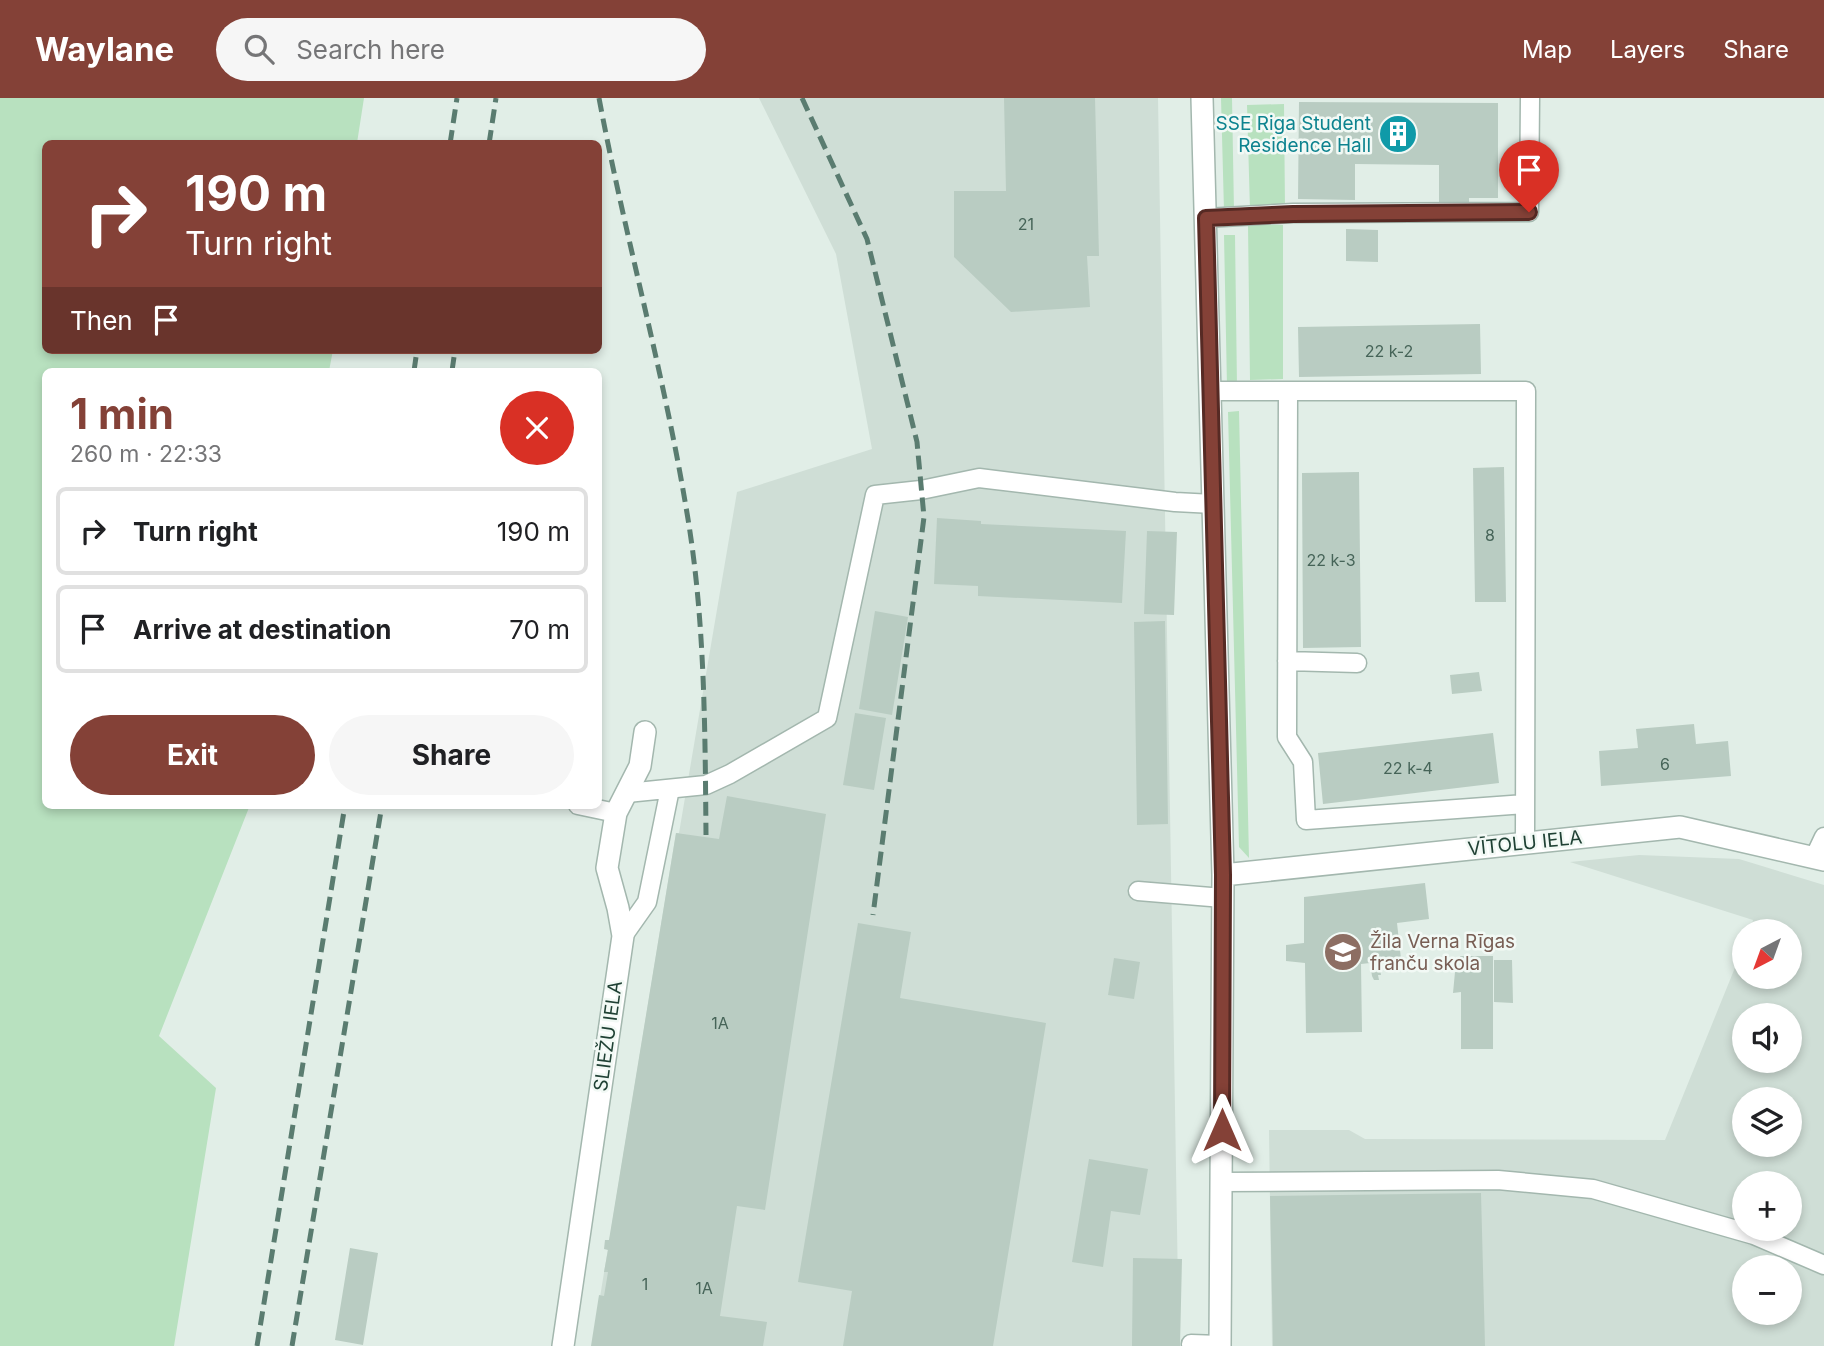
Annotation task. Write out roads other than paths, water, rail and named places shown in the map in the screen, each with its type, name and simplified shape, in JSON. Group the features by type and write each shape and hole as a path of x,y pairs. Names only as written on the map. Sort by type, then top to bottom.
{"street":[{"path":"1202,98 1223,875 1220,1345"},
{"name":"SLIEŽU IELA","path":"563,1346 623,936 607,867 616,813 640,766 645,732"},
{"name":"VĪTOLU IELA","path":"1223,875 1680,827 1821,851"}],"lane":[{"path":"1206,218 1293,214 1529,212 1530,98"},
{"path":"1211,391 1526,391 1525,843"},
{"path":"1288,391 1287,737 1303,762 1306,820 1525,804"},
{"path":"627,793 706,785 827,718 875,495 921,490 979,478 1175,502 1213,504"},
{"path":"1287,661 1357,663"},
{"path":"623,936 647,902 670,789"},
{"path":"597,809 616,813"},
{"path":"1138,891 1223,898"},
{"path":"1222,1182 1498,1180 1593,1189 1754,1236 1824,1265"},
{"path":"1191,1344 1220,1345"}],"railway":[{"path":"451,140 457,98"},
{"path":"490,140 496,98"},
{"path":"599,98 678,461 693,553 703,674 706,835"},
{"path":"802,98 867,239 917,442 924,517 873,915"},
{"path":"414,368 416,354"},
{"path":"452,368 454,354"},
{"path":"257,1346 344,809"},
{"path":"292,1346 381,809"}],"place":[{"name":"SSE Riga Student Residence Hall","path":"1398,134"},
{"name":"Žila Verna Rīgas franču skola","path":"1343,952"}]}
